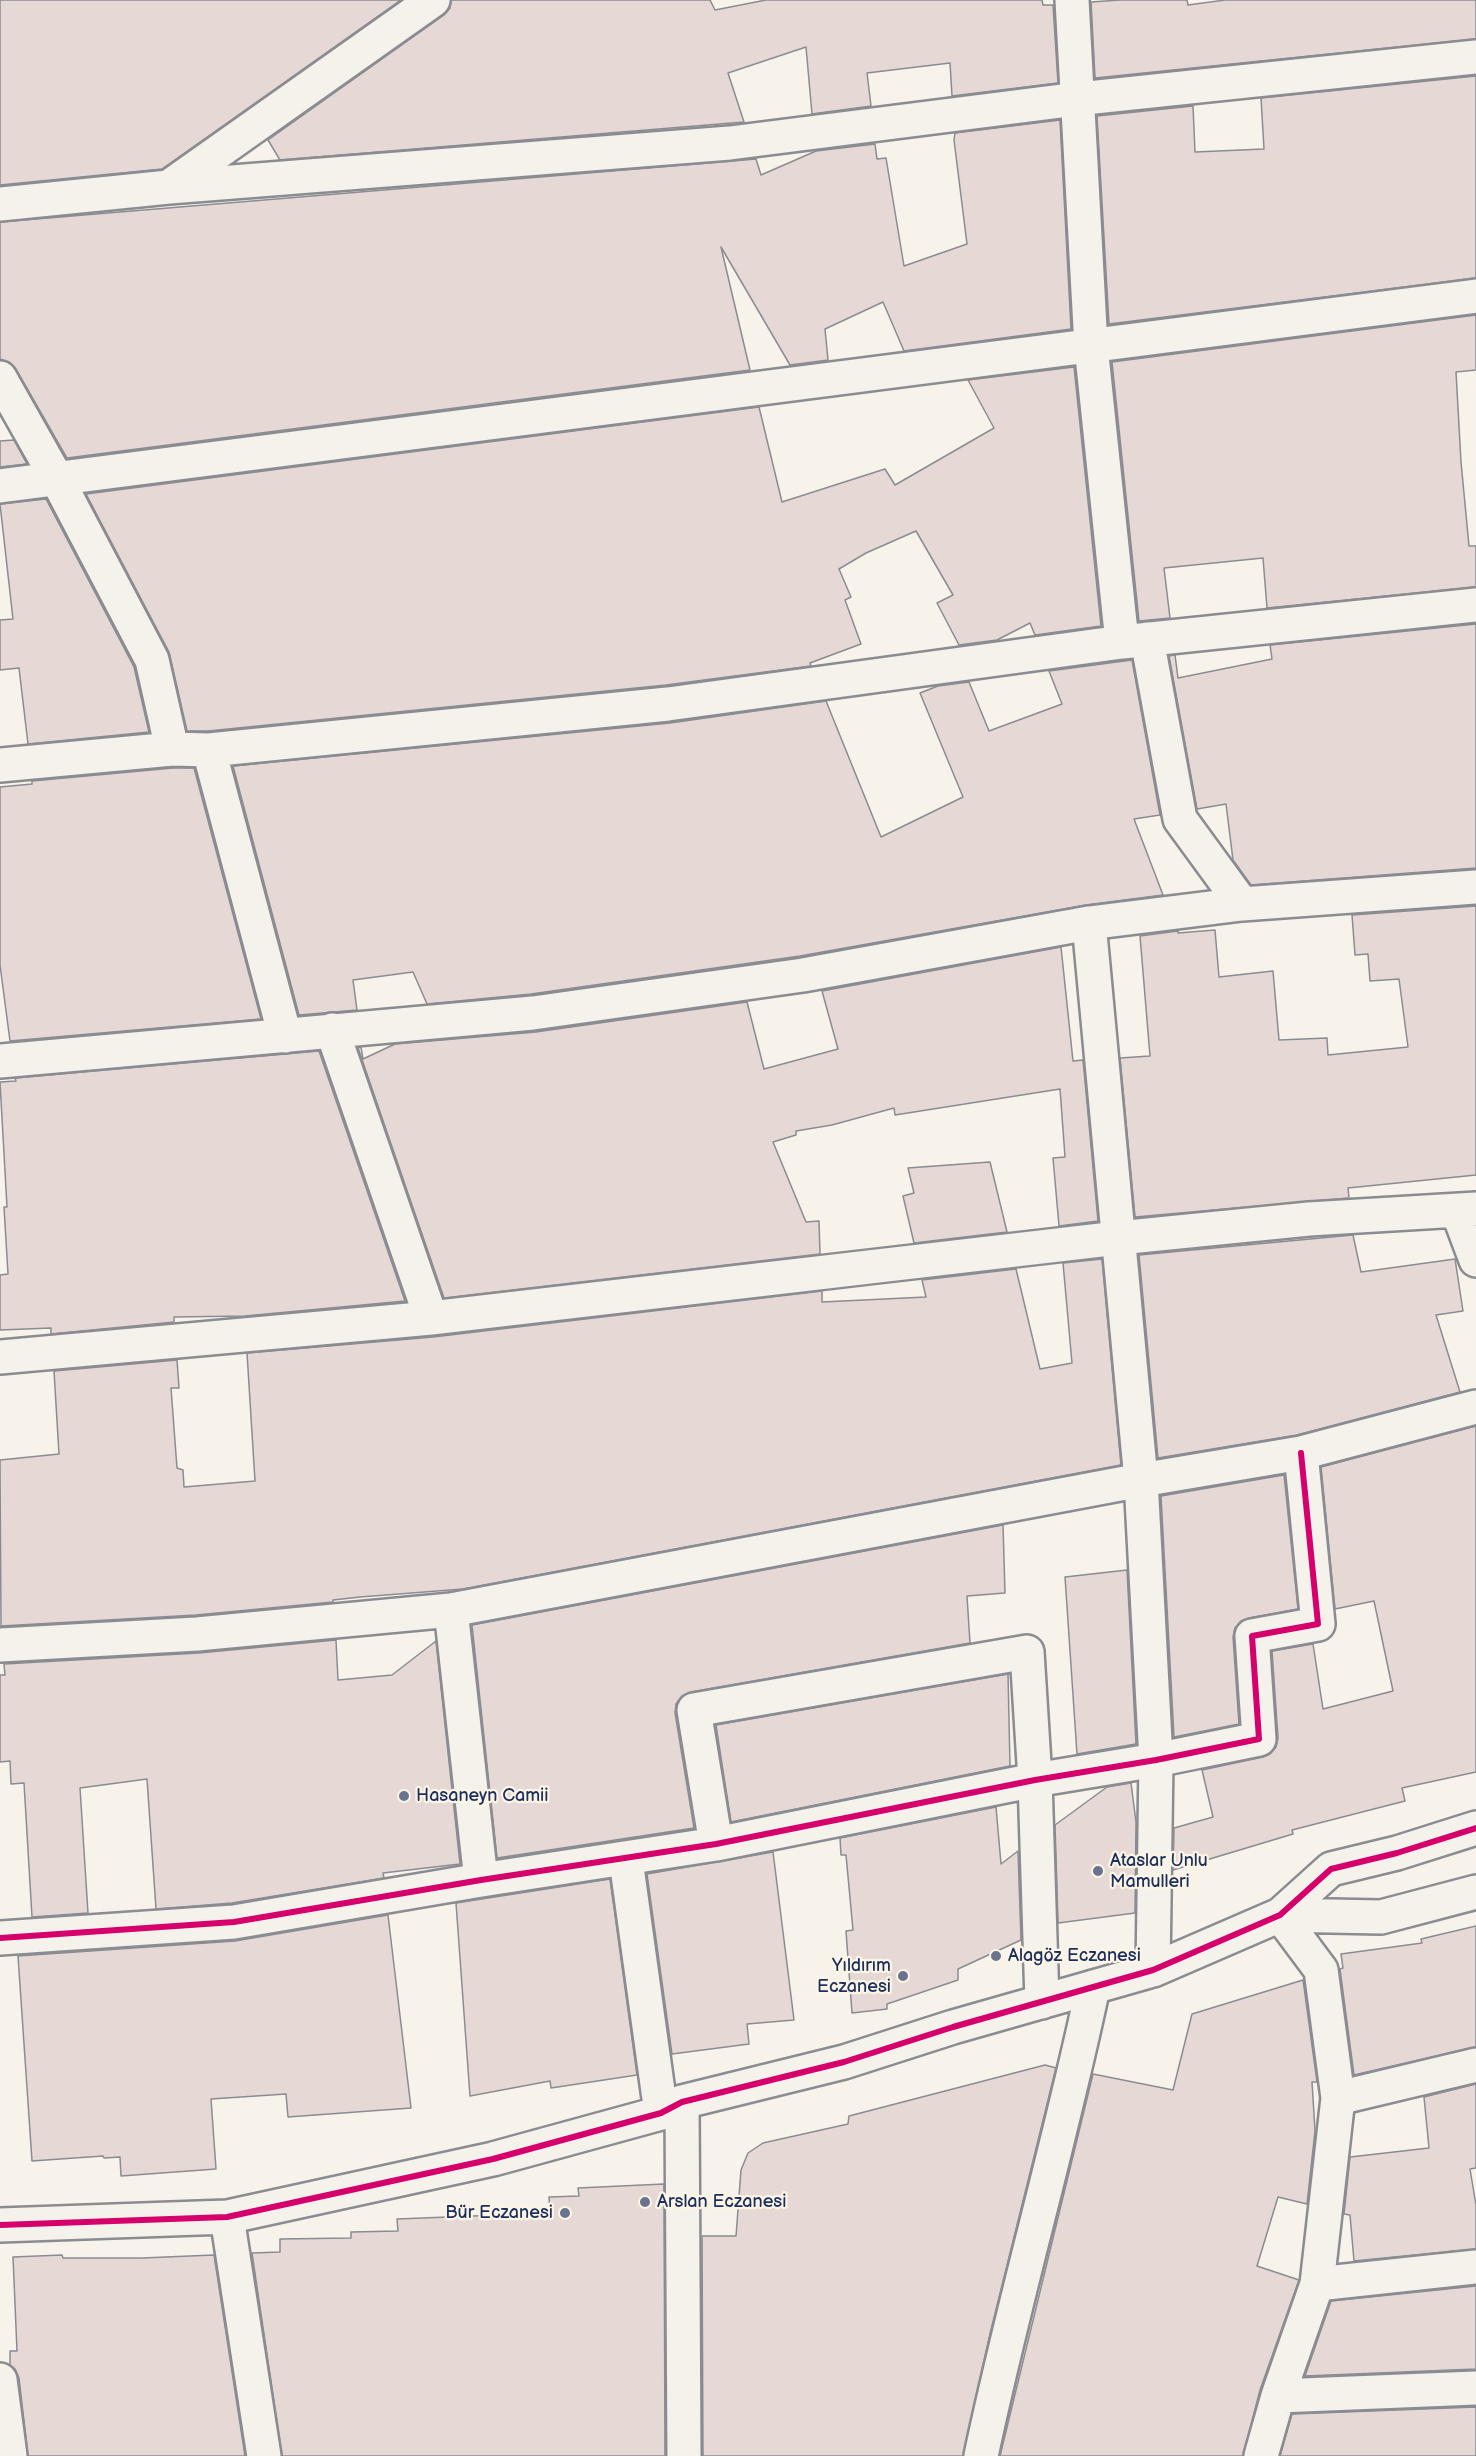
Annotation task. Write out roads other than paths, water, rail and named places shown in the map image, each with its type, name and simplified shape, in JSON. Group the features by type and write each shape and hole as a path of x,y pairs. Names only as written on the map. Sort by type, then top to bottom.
{"street":[{"path":"169,187 433,0"},
{"path":"1072,0 1091,346 1135,640 1180,819 1242,904"},
{"path":"0,204 169,187 730,143 1077,99 1476,57"},
{"path":"0,486 1476,296"},
{"path":"0,378 152,660 172,749"},
{"path":"0,765 172,749 209,750 668,704 1135,640 1476,605"},
{"path":"209,750 285,1036"},
{"path":"0,1061 533,1013 803,975 1089,923 1242,904 1476,887"},
{"path":"1089,923 1141,1480 1156,1760 1153,1970"},
{"path":"332,1030 431,1318"},
{"path":"0,1357 431,1318 1118,1238 1309,1219 1467,1210 1476,1260"},
{"path":"0,1646 197,1634 451,1610 1141,1480 1300,1453 1476,1407"},
{"path":"0,1938 234,1922 481,1880 626,1860 716,1844 1035,1780 1156,1760 1259,1739 1252,1636 1318,1624 1300,1453"},
{"path":"451,1610 481,1880"},
{"path":"716,1844 694,1710 1027,1652 1035,1780 1042,2002"},
{"path":"0,2225 227,2217 493,2158 671,2107 844,2062 953,2026 1153,1970 1280,1915 1331,1869 1397,1853 1476,1828"},
{"path":"626,1860 671,2107 684,2456"},
{"path":"1280,1915 1381,1917 1476,1892"},
{"path":"1261,2456 1278,2396 1317,2284 1338,2098 1322,1970 1280,1915"},
{"path":"981,2456 1004,2347 1072,2085 1093,1987"},
{"path":"1338,2098 1476,2065"},
{"path":"227,2217 264,2456"},
{"path":"1317,2284 1476,2267"},
{"path":"0,2380 6,2452"},
{"path":"1278,2396 1476,2388"}],"place":[{"name":"Hasaneyn Camii","path":"404,1796"},
{"name":"Ataslar Unlu Mamulleri","path":"1098,1871"},
{"name":"Alagöz Eczanesi","path":"996,1956"},
{"name":"Yıldırım Eczanesi","path":"903,1976"},
{"name":"Arslan Eczanesi","path":"645,2202"},
{"name":"Bür Eczanesi","path":"565,2213"}]}
